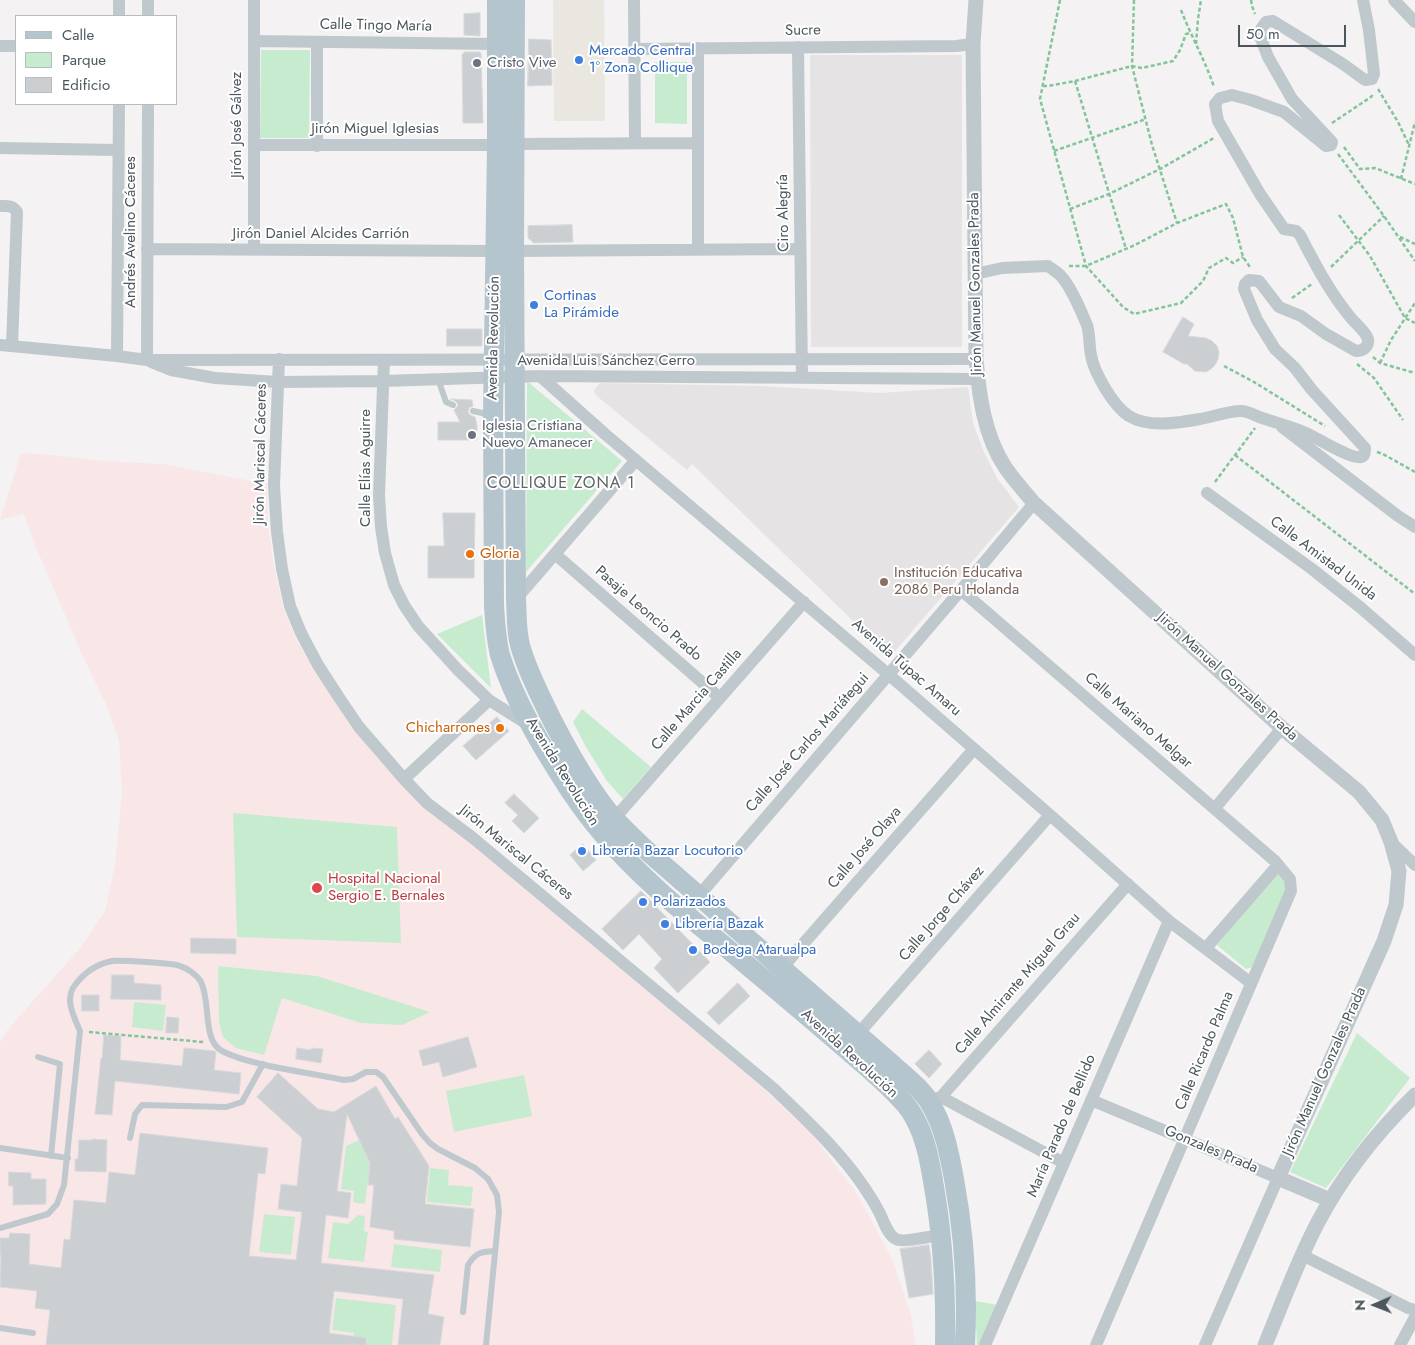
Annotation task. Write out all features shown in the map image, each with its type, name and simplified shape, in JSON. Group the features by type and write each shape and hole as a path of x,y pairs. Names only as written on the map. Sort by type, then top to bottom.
{"main road":[{"name":"Avenida Revolución","path":"497,0 497,44 506,144"},
{"name":"Avenida Revolución","path":"515,0 506,144 504,251 494,368 494,606 500,654 508,678 532,727 564,781 601,833 631,865 684,913 845,1048 895,1093 909,1109 918,1124 926,1146 936,1199 944,1264 946,1300 945,1345"},
{"name":"Avenida Revolución","path":"504,251 516,368 517,626 525,660 538,691 579,768 614,819 644,849 858,1034 914,1085 935,1099 937,1117 945,1138 956,1191 964,1257 966,1292 965,1345"}],"street":[{"path":"119,0 119,15"},
{"path":"148,0 148,15"},
{"name":"Jirón José Gálvez","path":"254,0 254,250"},
{"path":"634,0 635,143"},
{"name":"Jirón Manuel Gonzales Prada","path":"976,0 973,44 976,358 978,379 989,433 996,451 1005,467 1034,503 1282,728 1359,792 1382,820 1391,842 1399,871 1396,905 1384,941 1204,1345"},
{"path":"1335,142 1332,142 1320,130 1292,99 1268,57 1260,36 1266,22 1274,21 1344,64 1365,80 1375,84 1369,30 1363,0"},
{"path":"1394,0 1415,22"},
{"name":"Calle Tingo María","path":"254,42 497,44"},
{"path":"316,146 317,42"},
{"name":"Sucre","path":"634,49 956,46 973,44"},
{"path":"0,46 15,46"},
{"name":"Ciro Alegría","path":"798,47 802,378"},
{"path":"698,48 698,250"},
{"path":"975,274 1002,268 1048,266 1060,275 1074,297 1087,326 1091,356 1104,386 1118,407 1130,416 1142,421 1160,424 1243,411 1301,430 1340,451 1354,456 1364,456 1365,448 1275,349 1256,320 1244,289 1245,284 1249,280 1259,281 1279,307 1301,316 1326,334 1356,351 1364,349 1367,345 1367,337 1342,307 1322,277 1300,235 1296,231 1284,229 1273,216 1218,121 1215,104 1220,98 1232,95 1251,100 1284,112 1326,146 1335,142"},
{"name":"Andrés Avelino Cáceres","path":"118,356 119,105"},
{"name":"Andrés Avelino Cáceres","path":"147,360 148,105"},
{"name":"Jirón Miguel Iglesias","path":"254,145 698,143"},
{"path":"0,148 118,150"},
{"path":"0,206 11,206 17,212 6,345"},
{"name":"Jirón Daniel Alcides Carrión","path":"148,249 504,251 800,249"},
{"name":"Avenida Luis Sánchez Cerro","path":"6,345 147,360 384,360 494,368 801,358 976,358"},
{"name":"Jirón Mariscal Cáceres","path":"279,359 274,486 276,523 282,569 290,606 306,641 338,696 360,727 427,803 473,838 779,1094 826,1139 846,1163 863,1186 889,1233 895,1239 902,1241 941,1235"},
{"name":"Avenida Luis Sánchez Cerro","path":"147,360 170,370 197,375 278,382 438,379 494,368 516,368 540,376 978,379"},
{"name":"Calle Elías Aguirre","path":"384,360 379,495 384,553 394,585 418,626 458,670 489,700 532,727"},
{"name":"Avenida Túpac Amaru","path":"540,376 888,674 1169,920 1252,983"},
{"path":"1268,420 1415,527"},
{"path":"516,599 636,460"},
{"name":"Calle Amistad Unida","path":"1207,493 1312,569 1415,655"},
{"name":"Calle José Carlos Mariátegui","path":"684,913 1034,503"},
{"name":"Pasaje Leoncio Prado","path":"555,554 720,698"},
{"name":"Calle Mariano Melgar","path":"961,590 1215,808 1278,865 1290,879"},
{"name":"Calle Marcia Castilla","path":"614,819 804,602"},
{"path":"404,778 489,700"},
{"path":"1215,808 1282,728"},
{"name":"Calle José Olaya","path":"782,968 974,749"},
{"name":"Calle Jorge Chávez","path":"858,1034 1050,815"},
{"path":"1391,842 1415,865"},
{"path":"1206,948 1278,865"},
{"name":"Calle Ricardo Palma","path":"1096,1345 1291,892 1290,879"},
{"name":"Calle Almirante Miguel Grau","path":"935,1099 1128,884"},
{"name":"María Parado de Bellido","path":"985,1345 1169,920"},
{"path":"1265,1345 1302,1255 1330,1200 1375,1138 1415,1096"},
{"path":"935,1099 1064,1163"},
{"name":"Gonzales Prada","path":"1092,1100 1330,1200"},
{"path":"1302,1255 1415,1310"},
{"path":"1400,1345 1415,1317"}],"lane":[{"path":"438,379 446,402 453,405"},
{"path":"473,411 493,415"},
{"path":"0,1228 48,1214 57,1204 64,1185 80,1031 70,1007 72,989 83,974 112,961 179,965 192,973 200,981 207,1001 209,1032 212,1043 220,1050 263,1064 344,1080 353,1079 366,1072 376,1072 383,1077 430,1143 474,1168 488,1179 497,1195 499,1212 486,1345"},
{"path":"38,1057 60,1064 52,1156"},
{"path":"130,1138 135,1114 142,1105 226,1107 235,1105 242,1102 263,1064"},
{"path":"0,1148 68,1158"},
{"path":"463,1312 468,1265 480,1252 495,1251"},
{"path":"0,1328 33,1333"}],"path":[{"path":"1060,0 1040,99 1086,266 1123,306 1134,314 1181,303 1203,281 1208,268 1226,258 1233,263 1243,257"},
{"path":"1134,0 1132,66 1160,170 1177,223"},
{"path":"1196,45 1201,0"},
{"path":"1181,10 1190,33 1208,68 1218,101"},
{"path":"1043,86 1132,66 1142,68 1173,60 1180,50 1186,34 1190,33"},
{"path":"1075,80 1126,249"},
{"path":"1320,130 1371,97 1375,84"},
{"path":"1375,84 1398,122 1409,146"},
{"path":"1054,151 1146,119"},
{"path":"1401,179 1415,122"},
{"path":"1070,209 1110,194 1160,170 1224,132"},
{"path":"1335,142 1360,169 1375,168 1415,184"},
{"path":"1335,142 1415,261"},
{"path":"1048,266 1086,266 1126,249 1177,223 1226,204 1233,218 1243,257 1259,281"},
{"path":"1339,215 1370,256 1406,318 1415,323"},
{"path":"1279,307 1322,277 1384,216"},
{"path":"1398,237 1415,244"},
{"path":"1380,363 1391,340 1415,302"},
{"path":"1364,349 1380,363 1415,373"},
{"path":"1224,366 1254,382 1328,428"},
{"path":"1207,493 1235,455 1268,420"},
{"path":"1365,448 1383,454 1415,472"},
{"path":"1235,455 1415,594"},
{"path":"80,1031 212,1043"}],"shaded area":[{"name":"Mercado Central 1° Zona Collique","path":"553,0 604,0 605,121 554,121"},
{"path":"810,55 962,55 962,347 811,347"},
{"name":"Institución Educativa 2086 Peru Holanda","path":"600,383 760,386 880,393 968,387 973,423 984,452 997,478 1019,507 890,657 692,464 687,470 598,397 594,390"},
{"name":"Hospital Nacional Sergio E. Bernales","path":"21,453 101,461 163,464 267,484 268,524 273,561 283,607 297,641 324,686 357,732 424,805 764,1089 814,1137 856,1192 892,1259 911,1316 916,1345 0,1345 0,1041 9,1028 81,947 105,911 115,865 122,794 119,740 106,704 85,661 35,545 24,514 0,520"}],"green space":[{"path":"261,50 310,50 309,138 260,138"},
{"path":"655,62 687,62 687,124 655,123"},
{"path":"527,381 622,461 526,572"},
{"path":"482,615 491,688 437,634"},
{"path":"582,709 651,767 623,799 607,781 573,722"},
{"path":"233,813 397,827 401,943 237,937"},
{"path":"1278,870 1285,877 1286,895 1252,967 1246,969 1217,945"},
{"path":"218,966 317,976 430,1012 402,1025 361,1023 282,998 264,1055 236,1048 223,1037 219,1022"},
{"path":"134,1002 166,1005 163,1031 132,1027"},
{"path":"1357,1033 1410,1078 1326,1188 1290,1172"},
{"path":"524,1075 532,1116 454,1132 446,1091"},
{"path":"359,1140 370,1163 365,1204 353,1202 354,1191 341,1189 346,1146"},
{"path":"430,1168 449,1170 448,1185 473,1187 471,1206 427,1202"},
{"path":"264,1214 295,1217 291,1255 259,1252"},
{"path":"358,1215 365,1216 364,1231 368,1232 364,1262 328,1258 333,1222 348,1224"},
{"path":"394,1244 442,1250 440,1272 391,1267"},
{"path":"336,1298 396,1305 392,1345 353,1345 354,1333 332,1330"},
{"path":"975,1301 998,1305 980,1345 977,1345"}],"building":[{"path":"480,13 480,36 464,35 464,14"},
{"path":"529,39 551,40 552,85 528,86"},
{"path":"464,52 480,52 481,54 483,123 463,123 462,54"},
{"path":"572,225 573,242 534,243 528,238 528,226"},
{"path":"1183,317 1194,324 1188,336 1206,338 1217,346 1219,352 1218,359 1215,365 1206,372 1195,371 1187,364 1163,352"},
{"path":"447,329 482,329 482,346 447,346"},
{"path":"451,399 472,400 473,406 469,408 468,412 475,417 477,440 438,440 438,422 460,422 454,410 458,404"},
{"path":"443,513 475,513 474,578 428,578 428,546 444,546"},
{"path":"497,717 509,731 476,760 463,746"},
{"path":"514,794 539,818 524,833 512,821 518,815 505,803"},
{"path":"583,844 596,860 583,871 570,855"},
{"path":"641,891 710,962 678,993 654,968 662,959 639,934 623,950 602,929"},
{"path":"191,938 236,939 236,954 191,953"},
{"path":"112,975 134,975 134,983 161,985 161,1000 111,999"},
{"path":"738,983 750,996 719,1025 707,1013"},
{"path":"82,995 99,995 99,1011 82,1011"},
{"path":"167,1017 179,1018 178,1033 166,1033"},
{"path":"104,1035 121,1036 120,1060 182,1066 184,1048 214,1051 216,1052 214,1070 241,1073 239,1094 115,1081 112,1115 95,1114"},
{"path":"468,1037 477,1067 443,1077 439,1062 423,1066 419,1051"},
{"path":"297,1048 323,1049 321,1063 296,1059"},
{"path":"929,1050 942,1064 929,1078 915,1064"},
{"path":"278,1073 318,1109 334,1112 376,1086 395,1119 398,1117 429,1166 425,1204 474,1209 470,1247 394,1239 394,1231 370,1227 374,1185 368,1185 370,1163 347,1114 337,1191 351,1193 348,1218 326,1215 321,1263 434,1275 428,1314 444,1317 440,1345 398,1345 403,1299 334,1291 329,1333 366,1338 366,1345 46,1345 50,1310 35,1308 37,1291 0,1287 0,1238 9,1238 10,1233 30,1234 29,1264 61,1268 64,1239 70,1240 74,1200 106,1203 109,1172 135,1175 140,1133 268,1148 265,1174 258,1173 249,1256 296,1260 302,1212 278,1209 281,1184 297,1186 302,1138 257,1097"},
{"path":"79,1140 107,1140 106,1172 75,1171 75,1159 78,1159"},
{"path":"9,1172 31,1173 31,1179 46,1179 46,1204 13,1205 13,1186 9,1186"},
{"path":"929,1245 933,1294 909,1298 900,1249"}],"place":[{"name":"Mercado Central 1° Zona Collique","path":"579,60"},
{"name":"Cristo Vive","path":"477,63"},
{"name":"Cortinas La Pirámide","path":"534,305"},
{"name":"Iglesia Cristiana Nuevo Amanecer","path":"472,435"},
{"name":"Gloria","path":"470,554"},
{"name":"Institución Educativa 2086 Peru Holanda","path":"884,582"},
{"name":"Chicharrones","path":"500,728"},
{"name":"Librería Bazar Locutorio","path":"582,851"},
{"name":"Hospital Nacional Sergio E. Bernales","path":"317,888"},
{"name":"Polarizados","path":"643,902"},
{"name":"Librería Bazak","path":"665,924"},
{"name":"Bodega Atarualpa","path":"693,950"}],"district":[{"name":"COLLIQUE ZONA 1","path":"561,484"}]}
